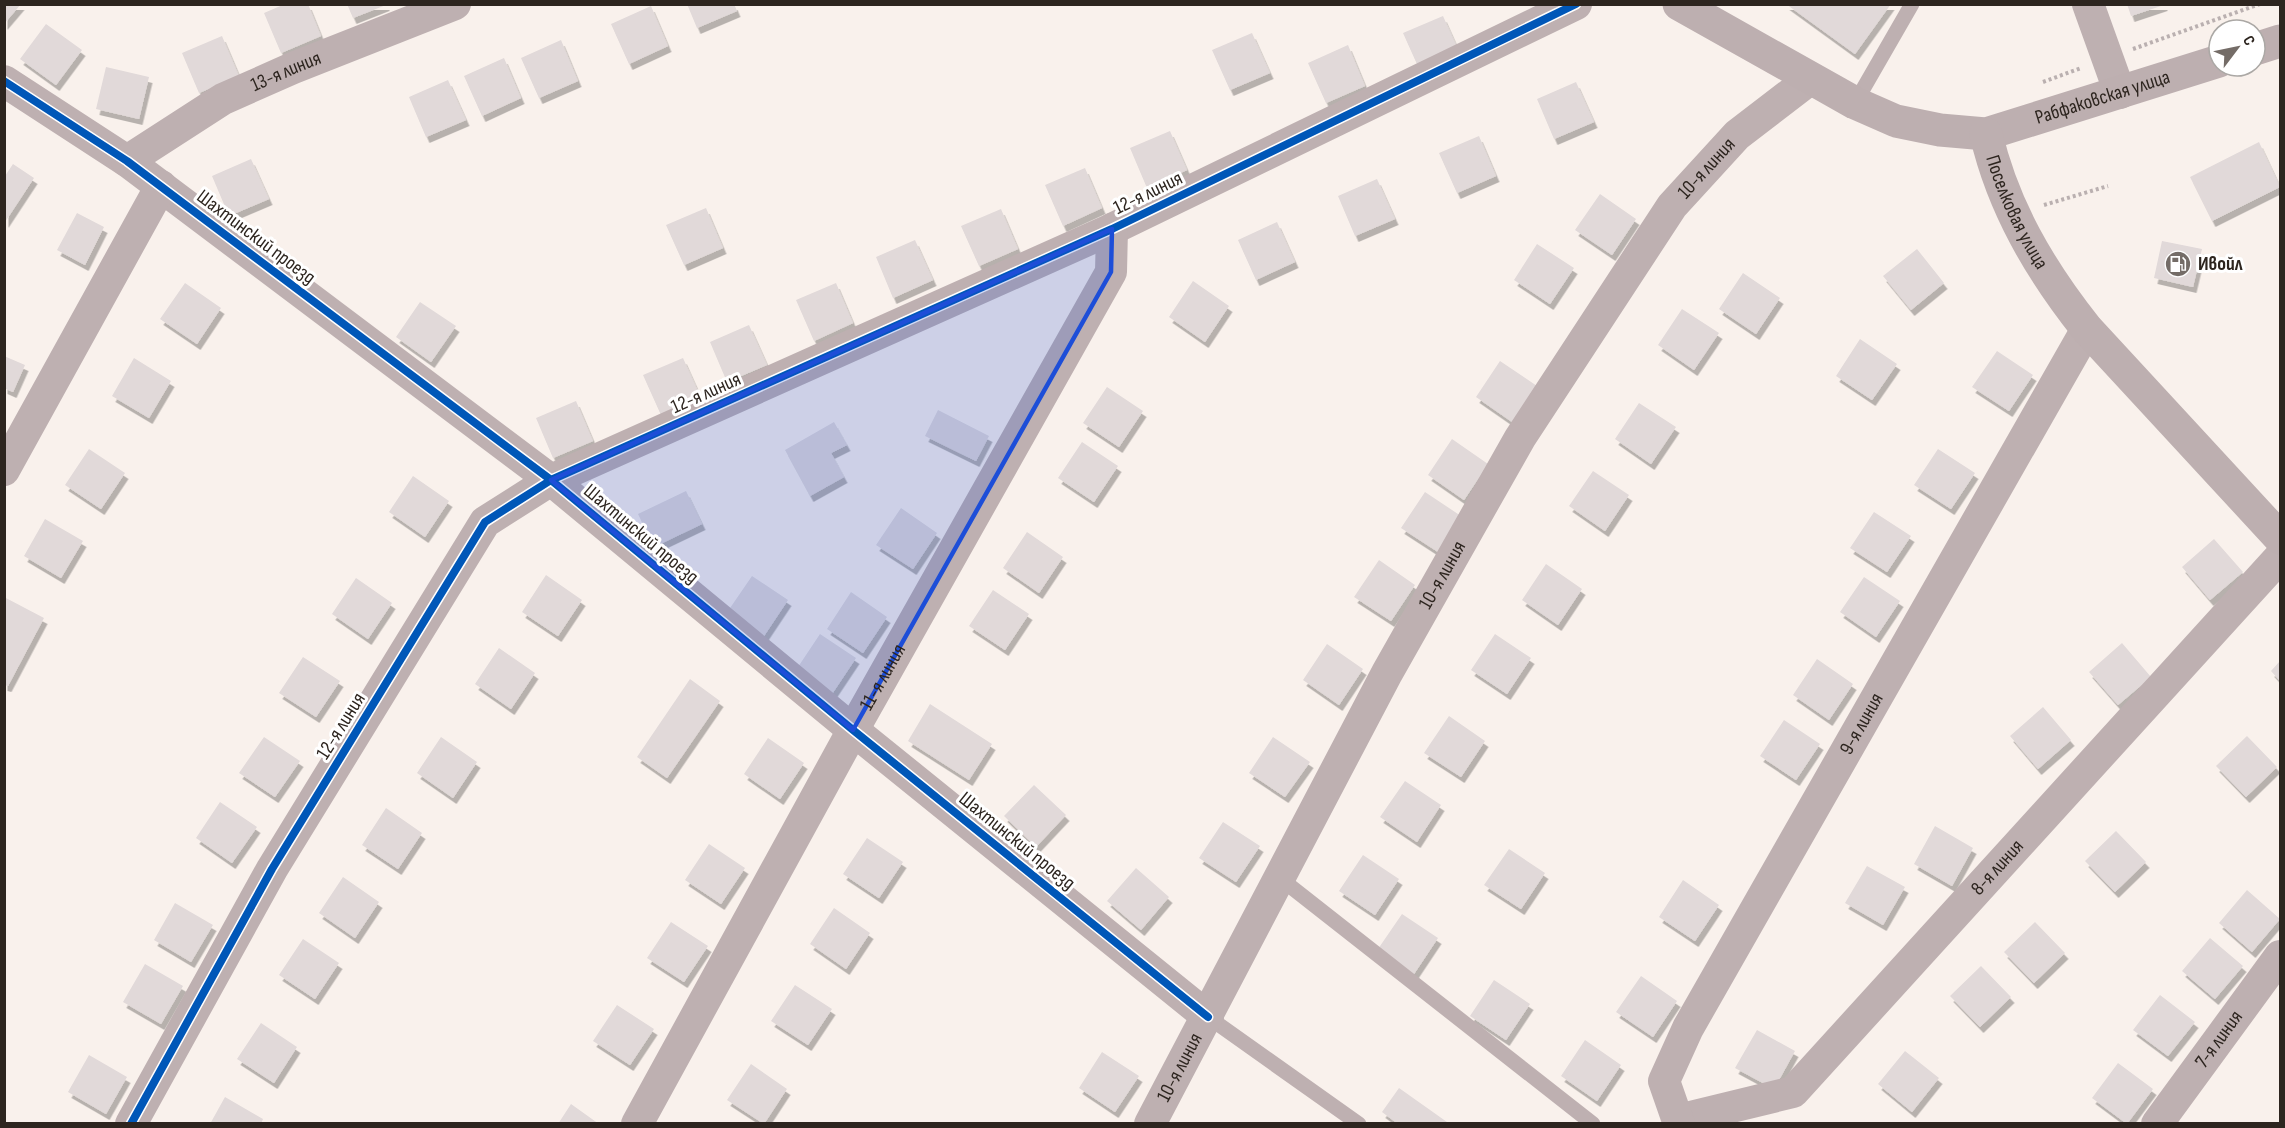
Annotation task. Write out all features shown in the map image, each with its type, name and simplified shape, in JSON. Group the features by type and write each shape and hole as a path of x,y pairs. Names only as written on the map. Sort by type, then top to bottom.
{"street":[{"name":"13-я линия","path":"127,161 224,99 293,68 455,4"},
{"name":"12-я линия","path":"130,1124 272,869 485,522 551,480 1112,229 1576,4"},
{"name":"Поселковая улица","path":"1679,4 1809,79 1896,121 1918,126 1986,134 1994,168 2004,194 2032,251 2066,303 2280,537"},
{"path":"2088,4 2120,93"},
{"name":"Рабфаковская улица","path":"1986,134 2207,65"},
{"name":"10-я линия","path":"1150,1124 1387,674 1520,438 1672,206 1737,135 1809,79"},
{"name":"Шахтинский проезд","path":"4,81 127,161 551,480 853,730 1208,1017"},
{"path":"4,470 161,186"},
{"name":"11-я линия","path":"638,1124 853,730 1111,272 1112,229"},
{"name":"9-я линия","path":"1672,1122 1664,1081 1688,1028 2087,328"},
{"name":"8-я линия","path":"1672,1122 1793,1092 2280,556"},
{"name":"7-я линия","path":"2157,1124 2280,956"}],"lane":[{"path":"1855,103 1912,4"},
{"path":"1281,879 1593,1124"},
{"path":"1208,1017 1359,1124"}],"path":[{"path":"2034,208 2108,186"}],"highlighted area":[{"path":"1112,229 1111,272 853,730 551,480"}],"building":[{"path":"4,4 21,4 4,24"},
{"path":"285,4 308,4 321,36 281,53 264,13"},
{"path":"347,4 386,4 386,5 353,18"},
{"path":"687,4 734,4 737,11 697,28"},
{"path":"1786,4 1891,4 1855,54"},
{"path":"2127,4 2164,4 2164,5 2131,16"},
{"path":"651,6 668,46 629,64 611,24"},
{"path":"1443,16 1461,56 1421,73 1403,33"},
{"path":"46,24 82,50 56,85 20,59"},
{"path":"1252,33 1270,73 1230,90 1212,50"},
{"path":"222,36 239,76 199,93 182,53"},
{"path":"561,40 578,81 539,98 521,58"},
{"path":"1348,45 1365,86 1326,103 1308,63"},
{"path":"504,58 521,98 482,116 464,76"},
{"path":"106,67 149,77 139,119 96,109"},
{"path":"448,80 466,120 426,137 409,97"},
{"path":"1576,82 1594,122 1554,139 1537,99"},
{"path":"1170,131 1187,170 1147,188 1130,148"},
{"path":"1479,136 1496,176 1457,193 1439,153"},
{"path":"2259,142 2280,187 2212,221 2190,177"},
{"path":"251,159 269,199 229,216 212,176"},
{"path":"13,164 34,178 5,222 5,176"},
{"path":"1085,168 1102,208 1063,226 1045,185"},
{"path":"1377,179 1395,219 1355,236 1338,196"},
{"path":"1600,194 1636,219 1612,255 1575,230"},
{"path":"706,208 723,248 684,265 666,225"},
{"path":"1001,209 1018,249 979,266 961,226"},
{"path":"77,213 104,227 85,265 57,250"},
{"path":"1277,222 1295,262 1256,280 1238,240"},
{"path":"915,240 933,280 893,298 876,257"},
{"name":"Ивойл","path":"2162,241 2202,249 2193,287 2154,278"},
{"path":"1537,244 1574,268 1550,304 1514,280"},
{"path":"1917,249 1944,283 1911,310 1883,276"},
{"path":"1743,273 1780,298 1756,334 1719,309"},
{"path":"1193,281 1229,306 1205,342 1169,317"},
{"path":"185,283 221,308 197,344 160,319"},
{"path":"836,283 853,323 814,341 796,300"},
{"path":"420,302 456,326 431,362 396,337"},
{"path":"1682,309 1719,333 1694,370 1658,345"},
{"path":"749,325 767,365 727,382 710,342"},
{"path":"1860,339 1897,364 1872,400 1836,376"},
{"path":"1997,351 2033,375 2009,411 1972,387"},
{"path":"4,356 25,365 13,392 4,388"},
{"path":"134,358 171,381 149,418 112,396"},
{"path":"683,358 701,398 661,415 643,375"},
{"path":"1500,361 1537,386 1512,422 1476,397"},
{"path":"1107,387 1143,411 1119,447 1083,423"},
{"path":"576,401 593,441 553,458 536,418"},
{"path":"1639,403 1676,427 1651,464 1615,439"},
{"path":"938,410 989,436 976,461 925,436"},
{"path":"834,422 847,445 831,453 844,477 810,496 785,450"},
{"path":"1452,439 1488,464 1464,500 1428,475"},
{"path":"1082,442 1118,466 1094,502 1058,478"},
{"path":"89,449 125,473 101,509 65,485"},
{"path":"1938,449 1975,473 1951,509 1914,485"},
{"path":"1593,471 1629,495 1605,531 1569,506"},
{"path":"413,476 449,501 425,537 389,512"},
{"path":"686,491 702,524 654,547 638,514"},
{"path":"1425,492 1461,516 1438,552 1401,528"},
{"path":"901,508 937,533 913,569 876,545"},
{"path":"1874,512 1911,536 1887,572 1850,548"},
{"path":"45,519 83,541 61,578 24,556"},
{"path":"1027,532 1063,557 1039,593 1003,568"},
{"path":"2214,539 2243,572 2210,600 2182,567"},
{"path":"1379,560 1415,585 1391,621 1354,597"},
{"path":"1546,564 1582,589 1558,625 1522,600"},
{"path":"546,575 582,600 558,636 522,612"},
{"path":"752,576 788,600 764,636 728,611"},
{"path":"1864,577 1900,601 1876,637 1840,612"},
{"path":"356,578 392,603 368,639 332,614"},
{"path":"993,590 1029,614 1005,650 969,626"},
{"path":"851,592 887,617 863,653 827,629"},
{"path":"4,597 44,618 8,686 4,685"},
{"path":"820,634 856,658 832,694 796,670"},
{"path":"1495,634 1531,658 1507,694 1471,670"},
{"path":"2122,643 2151,677 2118,705 2089,672"},
{"path":"1327,644 1363,669 1339,705 1303,680"},
{"path":"499,648 535,673 511,709 475,684"},
{"path":"303,657 340,681 316,717 279,693"},
{"path":"1817,659 1853,684 1829,720 1793,695"},
{"path":"2280,661 2280,681 2271,671"},
{"path":"690,679 720,701 667,778 637,757"},
{"path":"930,704 992,744 969,780 908,741"},
{"path":"2043,707 2071,740 2038,769 2010,736"},
{"path":"1449,716 1485,741 1461,777 1424,753"},
{"path":"1784,720 1820,744 1796,780 1760,756"},
{"path":"2247,736 2277,767 2246,797 2216,766"},
{"path":"264,737 300,761 275,797 239,773"},
{"path":"441,737 477,762 453,798 417,773"},
{"path":"1273,737 1310,762 1285,797 1249,773"},
{"path":"768,738 804,763 780,799 744,774"},
{"path":"1405,781 1441,805 1417,842 1380,817"},
{"path":"1034,785 1066,815 1036,847 1004,816"},
{"path":"220,802 257,827 232,863 196,838"},
{"path":"386,808 422,833 398,869 362,845"},
{"path":"1223,822 1260,846 1236,882 1199,858"},
{"path":"1935,826 1973,848 1952,886 1914,864"},
{"path":"2116,831 2146,862 2115,892 2085,861"},
{"path":"867,838 903,862 879,898 843,874"},
{"path":"709,844 745,868 721,904 685,880"},
{"path":"1509,849 1545,873 1521,909 1484,885"},
{"path":"1363,855 1399,879 1375,915 1339,891"},
{"path":"1867,866 1905,887 1883,925 1845,903"},
{"path":"1136,868 1169,897 1141,930 1107,901"},
{"path":"343,877 379,902 355,938 319,913"},
{"path":"1683,880 1719,905 1695,941 1659,917"},
{"path":"2247,890 2280,919 2252,952 2219,923"},
{"path":"175,903 213,925 191,962 154,940"},
{"path":"834,908 870,933 846,969 810,944"},
{"path":"1402,914 1438,938 1414,974 1378,949"},
{"path":"671,922 708,946 684,982 647,958"},
{"path":"2035,922 2065,953 2034,983 2004,952"},
{"path":"2210,938 2243,966 2215,999 2182,971"},
{"path":"303,939 339,963 315,999 279,975"},
{"path":"145,964 183,986 161,1024 123,1002"},
{"path":"1981,966 2011,997 1980,1027 1950,996"},
{"path":"1641,976 1677,1001 1653,1037 1616,1012"},
{"path":"1494,980 1530,1004 1506,1040 1470,1016"},
{"path":"795,985 832,1009 808,1045 771,1021"},
{"path":"2160,995 2195,1022 2168,1056 2133,1030"},
{"path":"617,1005 654,1029 630,1065 593,1041"},
{"path":"261,1023 297,1047 274,1083 237,1059"},
{"path":"1757,1030 1795,1051 1774,1089 1735,1068"},
{"path":"1585,1040 1621,1065 1597,1101 1561,1076"},
{"path":"1905,1051 1939,1078 1912,1112 1878,1084"},
{"path":"1102,1052 1139,1076 1115,1112 1079,1088"},
{"path":"89,1055 127,1077 106,1114 68,1092"},
{"path":"2118,1063 2153,1089 2127,1124 2092,1098"},
{"path":"751,1064 787,1089 764,1124 727,1100"},
{"path":"1399,1088 1447,1122 1445,1124 1398,1124 1382,1112"},
{"path":"225,1097 263,1119 261,1124 210,1124"},
{"path":"571,1104 599,1124 558,1124"}],"cycle path":[{"path":"131,1124 272,869 485,522 551,480 1112,229 1576,4"},
{"path":"4,81 127,161 551,480 853,730 1208,1017"}],"place":[{"name":"Ивойл","path":"2178,264"}]}
